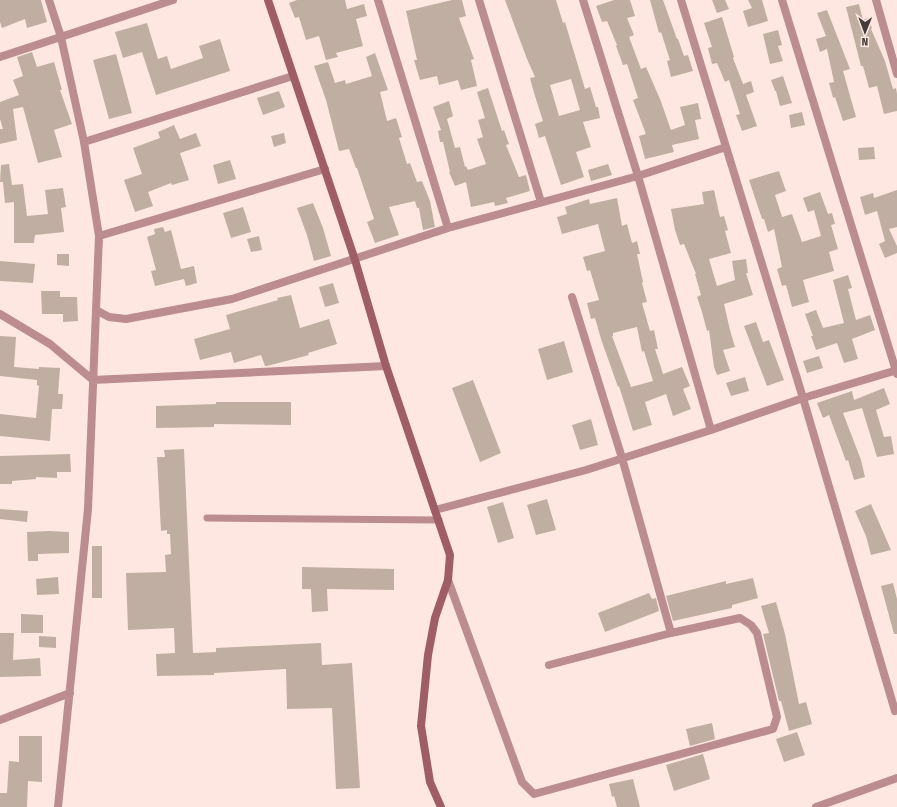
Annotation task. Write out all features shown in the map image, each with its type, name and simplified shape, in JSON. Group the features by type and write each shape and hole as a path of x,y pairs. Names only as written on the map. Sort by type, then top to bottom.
{"main road":[{"path":"268,0 355,260 386,366 450,555 448,580 434,626 428,655 421,726 430,782 441,807"}],"street":[{"path":"49,0 61,37 84,142 99,236 88,509 58,807"},
{"path":"0,57 173,0"},
{"path":"378,0 448,228"},
{"path":"478,0 542,202"},
{"path":"582,0 638,176 711,430"},
{"path":"682,0 803,398 896,713"},
{"path":"435,510 578,472 711,430 803,398 897,371 782,0"},
{"path":"876,0 897,74"},
{"path":"84,142 293,76"},
{"path":"96,310 110,317 126,319 232,300 448,228 638,176 726,147"},
{"path":"99,236 325,170"},
{"path":"572,297 622,458 671,633"},
{"path":"0,314 50,344 93,380 386,366"},
{"path":"448,580 522,782 534,794 773,730 777,717 757,633 751,625 740,618 671,633 549,665"},
{"path":"0,720 70,693"},
{"path":"816,807 897,778"}],"lane":[{"path":"207,518 439,520"}],"building":[{"path":"0,0 41,0 47,22 27,28 25,19 2,28 0,22"},
{"path":"297,0 345,0 347,9 364,4 367,16 356,19 363,46 336,53 338,57 326,60 319,36 306,40 299,17 295,18 289,3"},
{"path":"452,0 462,0 466,16 459,18 474,59 471,60 477,86 461,90 458,80 439,85 437,76 420,80 414,60 417,60 406,11"},
{"path":"505,0 556,0 563,23 565,22 585,89 590,87 596,107 598,107 600,118 583,122 591,147 576,152 584,177 561,185 545,136 539,138 535,124 543,121 530,78 535,77","holes":["571,79 580,110 559,116 550,85"]},
{"path":"614,0 630,0 635,16 627,18 634,35 629,37 641,69 646,67 660,99 671,130 685,125 680,107 698,103 701,119 695,120 699,139 672,145 674,152 645,159 639,136 646,134 633,100 638,98 627,64 623,65 607,21 602,22 596,6"},
{"path":"650,0 663,0 684,56 688,55 693,71 671,77 667,61 670,60 661,32 659,33"},
{"path":"712,0 725,0 729,9 717,13"},
{"path":"748,0 762,0 768,21 748,27 743,11 752,8"},
{"path":"859,4 863,20 868,18 872,28 871,29 885,61 893,89 896,88 897,111 884,114 877,86 869,88 863,66 861,66 846,7"},
{"path":"827,10 850,69 843,71 856,117 843,121 835,97 833,98 829,83 834,82 827,49 820,52 816,39 826,36 817,13"},
{"path":"722,17 734,57 733,58 743,84 751,81 754,92 746,95 757,126 742,131 736,115 740,114 729,80 725,82 717,63 712,64 708,48 712,47 704,23"},
{"path":"147,23 158,59 167,56 171,69 203,58 199,46 220,39 230,71 156,95 142,52 123,58 115,32"},
{"path":"778,30 782,45 778,46 783,61 770,64 763,34"},
{"path":"32,52 37,67 54,62 62,90 60,90 72,124 54,130 62,157 38,163 23,107 13,109 17,140 0,144 0,129 3,129 0,119 0,102 19,95 13,80 23,76 17,57"},
{"path":"375,53 388,90 380,92 387,121 396,118 402,137 399,138 407,164 410,163 417,182 422,181 430,201 435,227 423,230 419,208 417,208 415,201 389,207 399,235 375,243 367,222 374,219 357,168 349,149 339,151 326,100 314,66 328,62 335,83 345,80 346,84 372,76 366,57"},
{"path":"116,54 132,113 109,119 93,60"},
{"path":"783,76 792,103 780,106 771,80"},
{"path":"488,88 502,131 504,130 509,144 506,145 519,177 526,175 530,191 506,198 508,203 495,206 494,202 471,207 466,182 455,186 449,172 443,142 440,142 438,131 441,130 433,107 449,101 453,116 447,119 455,148 460,147 465,167 466,166 468,170 486,164 477,139 483,137 478,120 485,118 477,92"},
{"path":"279,91 285,107 263,115 257,98"},
{"path":"802,112 805,125 791,128 789,115"},
{"path":"174,125 180,139 196,133 201,146 180,153 189,180 172,185 171,183 148,192 153,206 135,212 124,180 142,174 133,148 160,138 158,132"},
{"path":"284,133 286,143 274,147 271,136"},
{"path":"874,147 875,159 859,160 858,148"},
{"path":"230,160 236,179 218,184 213,165"},
{"path":"9,164 12,185 23,184 27,216 48,214 45,190 63,188 66,207 61,208 64,232 35,235 34,243 14,243 14,202 5,203 3,182 0,182 1,165"},
{"path":"608,164 612,175 591,181 588,170"},
{"path":"779,171 786,191 775,195 782,217 792,214 802,242 821,236 814,210 808,212 803,198 820,192 828,214 832,213 835,224 831,225 838,249 829,252 834,271 803,280 809,302 792,307 786,285 782,286 777,269 782,267 774,229 768,232 749,180"},
{"path":"714,190 720,217 724,216 728,230 725,231 731,253 709,259 717,286 735,280 732,261 746,259 748,273 746,273 753,295 724,304 735,347 723,350 730,371 717,375 714,367 709,330 707,331 697,297 701,295 696,274 684,244 680,245 675,230 671,209 704,204 702,192"},
{"path":"897,190 897,227 889,229 897,246 897,253 885,258 879,244 885,241 877,211 865,215 860,197 873,193 874,198"},
{"path":"617,198 622,226 627,224 632,243 637,241 640,254 637,254 647,302 642,303 650,331 654,330 658,349 655,349 663,374 682,367 690,386 683,389 691,409 673,416 666,394 645,402 652,425 633,431 595,318 591,319 587,303 599,300 590,270 587,271 583,257 605,251 598,224 562,234 557,217 567,214 565,207 589,199 590,204","holes":["637,327 642,352 644,351 653,381 631,387 612,336 613,333"]},
{"path":"313,203 323,228 331,256 314,261 307,235 297,208"},
{"path":"243,207 251,232 231,238 223,213"},
{"path":"163,227 165,232 171,230 181,269 194,266 197,283 186,286 184,279 155,286 151,271 156,270 147,237 155,234 154,229"},
{"path":"259,236 262,250 251,252 247,239"},
{"path":"57,254 69,254 69,266 57,265"},
{"path":"0,261 35,264 33,283 0,281"},
{"path":"848,275 852,288 848,289 856,320 870,315 875,330 852,339 858,359 844,363 837,343 816,350 811,336 813,336 805,314 816,310 823,328 844,323 833,280"},
{"path":"333,283 339,303 325,307 319,287"},
{"path":"41,291 60,291 60,297 77,297 78,321 63,322 63,314 42,314"},
{"path":"291,295 300,328 329,319 337,344 308,353 309,355 267,366 265,366 261,355 234,363 231,352 200,360 194,339 230,329 226,315 278,300 277,298"},
{"path":"756,322 763,342 769,340 784,380 767,386 744,326"},
{"path":"0,336 16,337 14,367 39,369 39,367 60,368 58,394 63,394 62,409 52,409 50,441 0,436 0,414 36,418 39,386 37,385 37,380 0,376"},
{"path":"564,341 573,372 547,380 538,349"},
{"path":"819,356 823,368 807,373 803,361"},
{"path":"745,377 749,391 731,396 726,383"},
{"path":"473,380 501,453 480,462 452,388"},
{"path":"884,388 890,404 876,410 884,437 891,436 894,454 877,457 862,408 843,413 861,460 865,477 854,480 848,460 846,461 829,415 823,418 817,403 852,391 854,400"},
{"path":"216,402 291,402 291,425 214,424 214,427 156,428 156,406 216,404"},
{"path":"591,419 598,445 580,450 572,425"},
{"path":"184,449 193,653 216,652 216,648 321,643 322,665 352,663 360,788 336,789 332,708 287,709 286,669 214,673 214,675 157,676 156,654 175,653 174,628 128,630 126,573 166,572 165,555 171,554 170,534 167,534 167,530 161,531 157,457 165,457 164,450"},
{"path":"70,454 71,472 57,472 57,478 36,477 36,479 12,481 12,484 0,484 0,456"},
{"path":"547,499 556,530 536,535 527,505"},
{"path":"503,502 514,538 498,543 487,507"},
{"path":"871,504 891,550 871,555 866,536 855,511"},
{"path":"0,509 28,511 27,522 0,519"},
{"path":"27,532 69,532 69,553 38,554 38,561 28,561"},
{"path":"92,546 102,546 102,598 92,598"},
{"path":"302,567 394,569 394,590 327,589 328,611 312,612 311,589 302,589"},
{"path":"58,577 59,594 37,595 36,579"},
{"path":"753,578 758,598 732,605 732,608 673,621 666,596 726,581 726,584"},
{"path":"893,583 897,599 897,634 894,634 881,586"},
{"path":"649,593 652,599 656,598 659,611 605,632 598,613"},
{"path":"776,602 785,634 799,704 806,702 812,724 789,731 781,701 779,701 763,634 769,633 761,606"},
{"path":"21,614 43,615 43,633 21,633"},
{"path":"0,633 14,633 13,660 40,658 41,676 0,677"},
{"path":"39,636 56,637 56,648 39,647"},
{"path":"712,723 715,739 690,746 686,729"},
{"path":"797,732 805,755 784,762 776,739"},
{"path":"19,736 42,736 42,782 28,781 27,807 0,807 0,793 7,793 9,761 19,762"},
{"path":"703,754 710,779 674,791 666,765"},
{"path":"633,779 640,807 617,807 614,796 612,797 609,784"}]}
